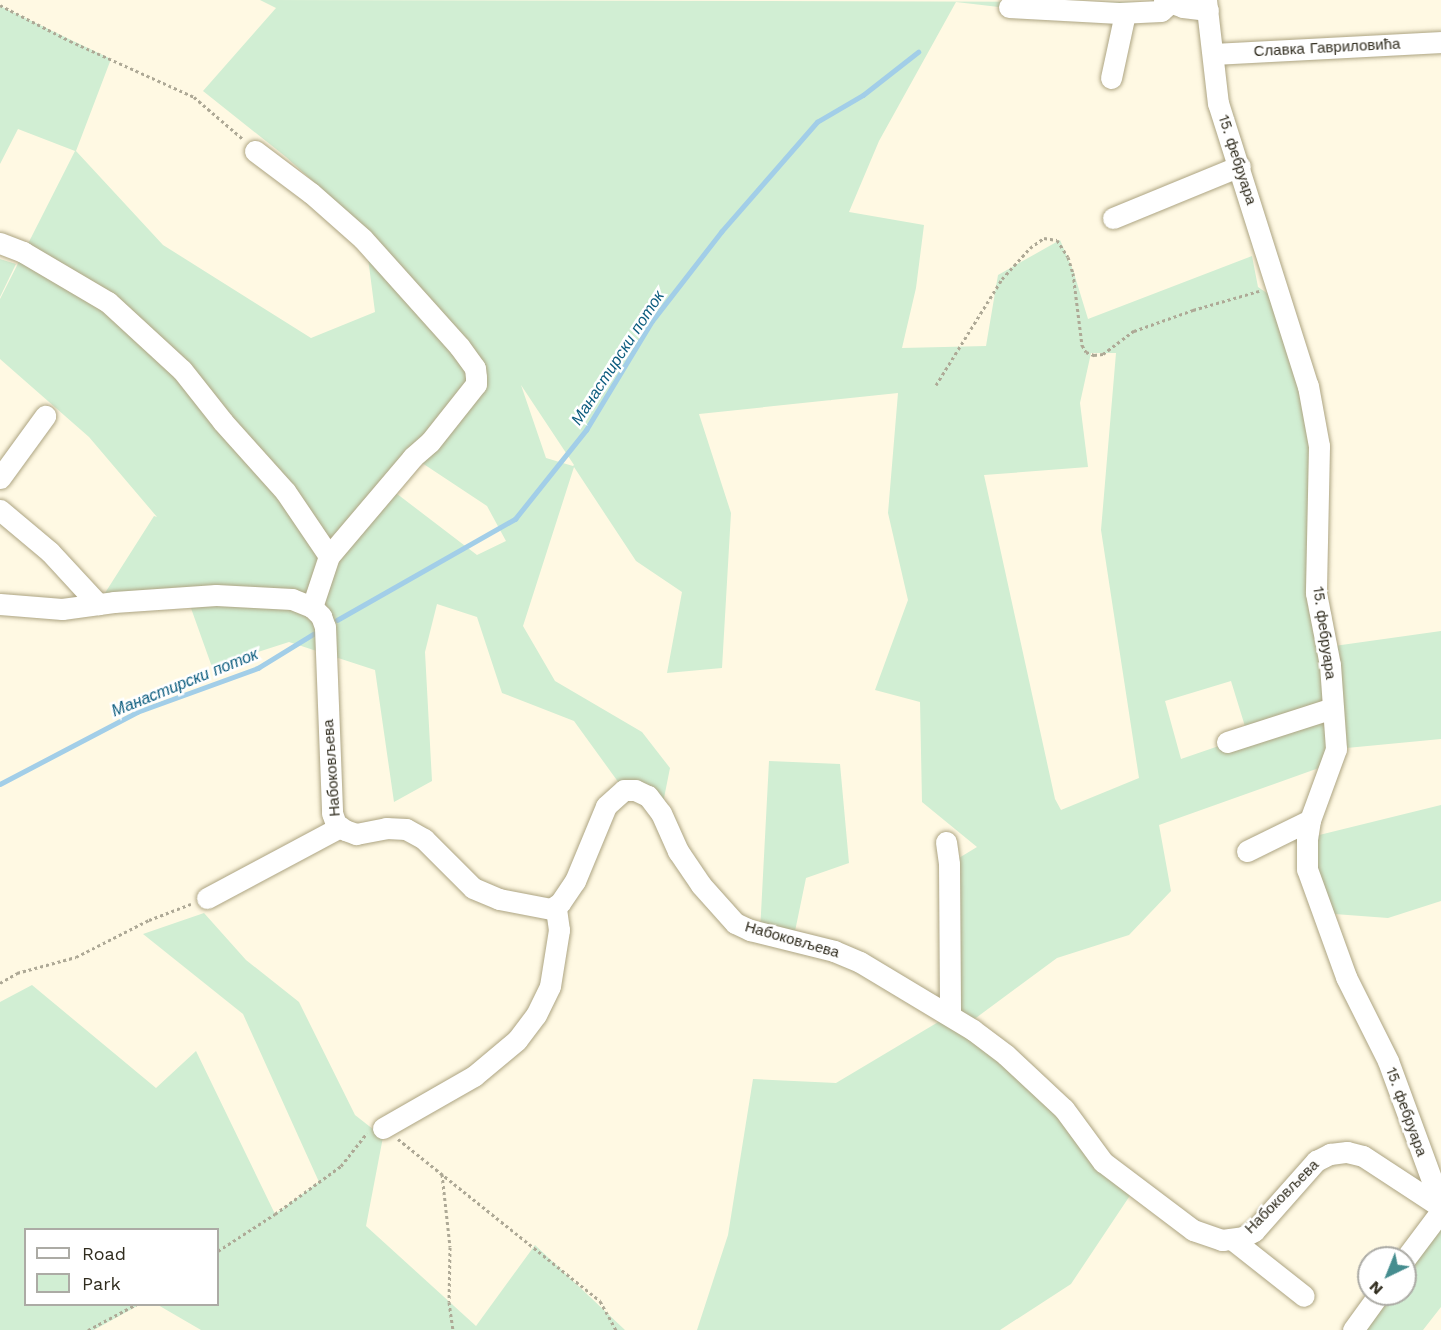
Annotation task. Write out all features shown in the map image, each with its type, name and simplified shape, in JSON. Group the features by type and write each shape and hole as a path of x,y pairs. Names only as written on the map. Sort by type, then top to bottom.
{"street":[{"name":"15. фебруара","path":"1009,7 1125,13 1161,11 1167,2 1207,5 1218,104 1240,166 1308,386 1319,446 1316,592 1330,665 1336,749 1310,820 1307,838 1307,869 1346,977 1388,1061 1441,1208"},
{"path":"1111,78 1125,13"},
{"name":"Славка Гавриловића","path":"1214,54 1441,42"},
{"path":"0,604 62,609 216,595 292,600 312,607 328,556 413,457 430,442 476,384 475,368 459,346 363,239 311,193 255,151"},
{"path":"1113,218 1240,166"},
{"path":"0,243 24,252 108,303 182,370 223,422 285,491 328,556"},
{"path":"0,478 45,416"},
{"path":"0,510 50,552 98,604"},
{"name":"Набоковљева","path":"312,607 321,615 325,627 332,813 340,827 356,834 386,828 406,829 424,839 473,888 499,899 543,909 556,908 575,881 606,806 624,790 635,790 648,796 661,813 678,850 700,885 735,923 750,930 834,951 860,962 950,1015 1006,1054 1039,1084 1064,1109 1103,1162 1140,1193 1193,1230 1208,1236 1233,1240 1254,1231 1316,1161 1330,1154 1347,1152 1363,1156 1441,1208"},
{"path":"1227,742 1332,708"},
{"path":"1247,851 1310,820"},
{"path":"207,898 340,827"},
{"path":"946,842 949,864 950,1015"},
{"path":"383,1128 474,1076 518,1040 536,1015 550,986 559,930 556,908"},
{"path":"1414,1246 1441,1208"},
{"path":"1233,1240 1304,1296"},
{"path":"1353,1330 1370,1306"}],"path":[{"path":"0,5 70,41 194,97 255,151"},
{"path":"936,385 1002,279 1030,248 1044,238 1057,240 1068,256 1073,273 1082,345 1086,352 1094,355 1103,354 1134,332 1193,310 1246,293 1278,288"},
{"path":"0,983 17,973 76,957 149,920 207,898"},
{"path":"219,1250 275,1214 341,1166 369,1129 383,1128 600,1301 616,1330"},
{"path":"442,1174 450,1247 449,1302 453,1330"},
{"path":"88,1330 135,1306"}],"green space":[{"path":"260,0 1158,2 1041,12 956,2 879,141 849,212 924,225 916,288 902,348 986,346 998,275 1060,240 1073,270 1088,319 1252,256 1258,287 1283,304 1308,386 1327,647 1441,631 1441,739 1336,749 1330,764 1159,825 1171,891 1129,935 1057,958 965,1026 1135,1188 1071,1284 1000,1330 697,1330 728,1235 753,1079 836,1083 950,1015 949,864 977,847 922,802 920,702 875,690 908,600 888,513 898,393 699,414 731,513 722,668 667,673 682,592 636,561 574,467 523,626 555,681 642,732 670,768 661,813 624,790 574,721 502,693 477,617 437,604 425,652 432,781 394,802 375,670 289,642 212,667 187,597 98,604 154,516 157,517 89,437 0,359 0,299 75,151 18,129 0,164 0,6 111,59 76,151 163,245 311,338 375,312 364,227 286,157 203,91 276,8","holes":["1091,353 1116,353 1101,530 1139,778 1061,810 1055,799 984,475 1088,467 1080,403","521,385 574,465 546,458","413,457 487,506 506,541 477,555 388,487","1231,681 1248,736 1181,759 1165,701"]},
{"path":"0,259 16,264 0,297"},
{"path":"769,761 840,764 849,863 806,878 793,941 760,932"},
{"path":"1441,805 1441,901 1388,918 1321,913 1307,838"},
{"path":"204,913 246,960 299,1002 355,1115 383,1137 366,1226 476,1326 535,1245 625,1330 201,1330 160,1306 219,1306 219,1228 24,1228 24,1306 137,1306 94,1330 0,1330 0,1002 32,985 156,1088 196,1051 275,1214 319,1182 243,1014 143,934"},
{"path":"1441,1211 1441,1307 1423,1330 1353,1330 1370,1306 1417,1306 1417,1246 1415,1246"}],"waterway":[{"name":"Манастирски поток","path":"337,620 515,519 586,430 652,321 721,232 817,122 863,95 918,52"},
{"name":"Манастирски поток","path":"0,784 137,712 258,668 313,634"}]}
